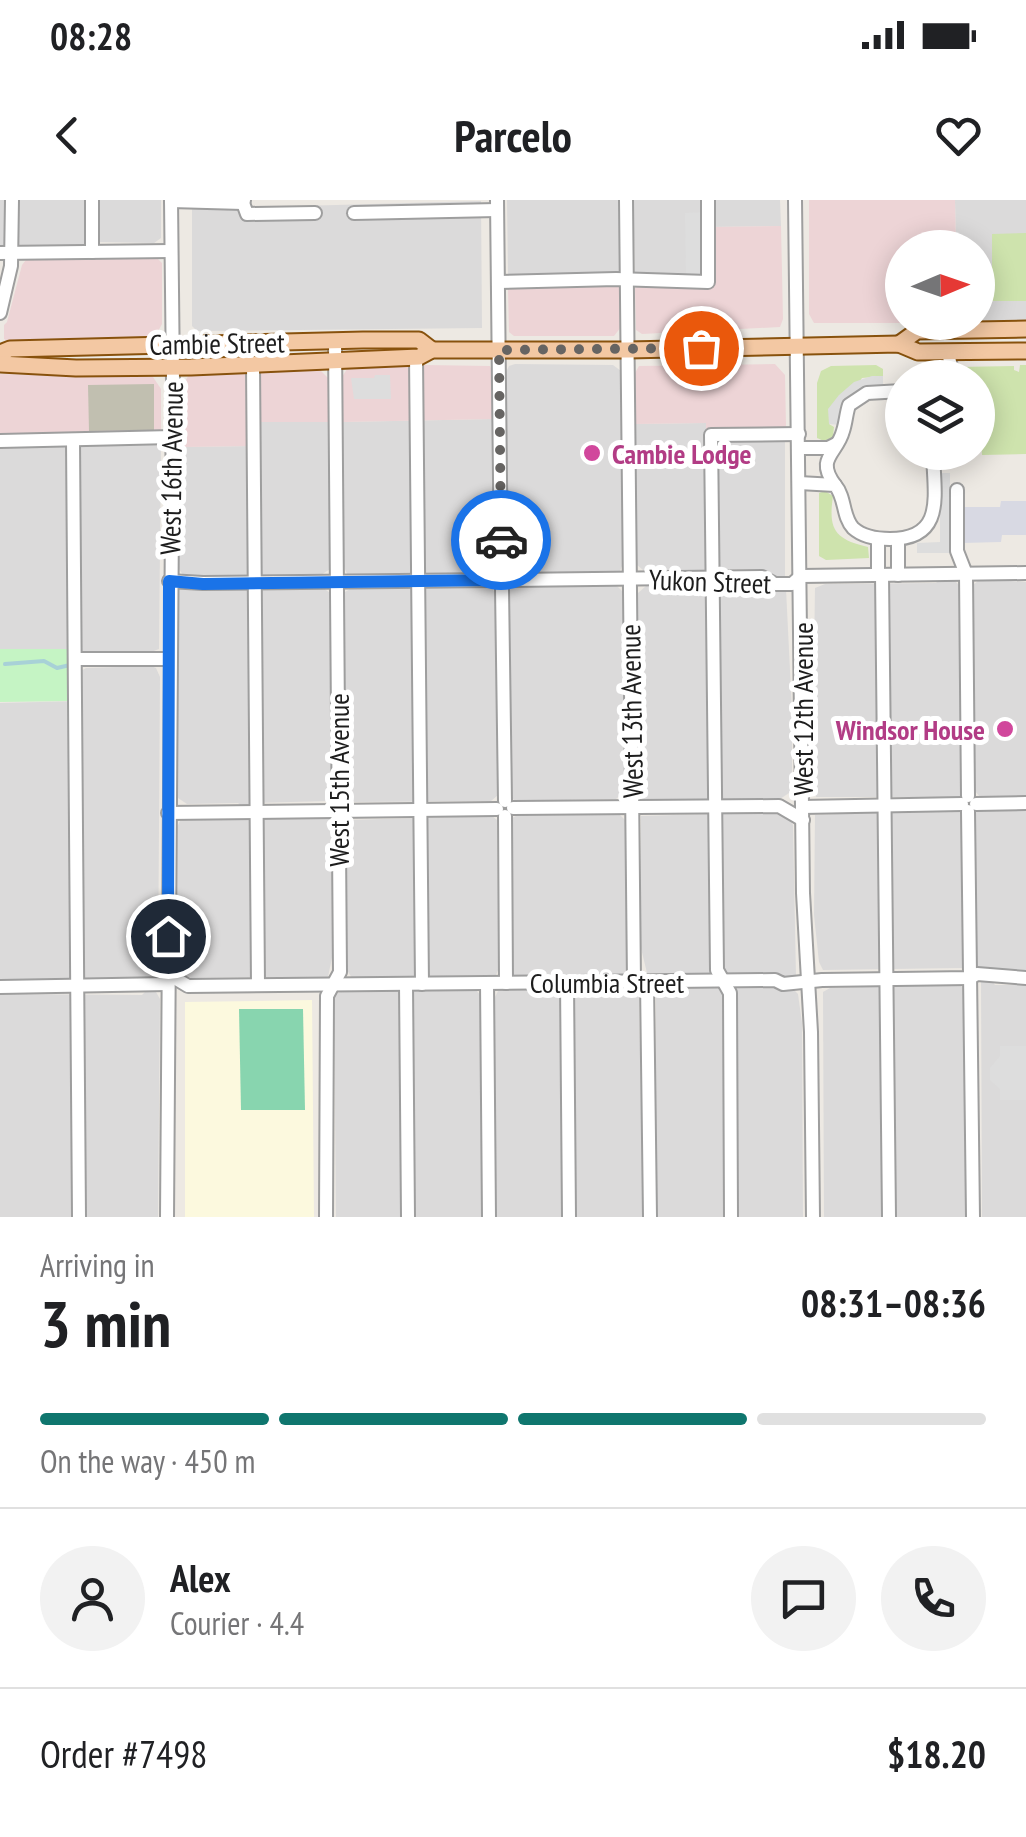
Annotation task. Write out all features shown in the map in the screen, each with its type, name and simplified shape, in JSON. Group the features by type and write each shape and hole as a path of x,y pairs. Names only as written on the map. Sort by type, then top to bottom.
{"main road":[{"name":"Cambie Street","path":"899,344 917,330 1026,329"},
{"name":"Cambie Street","path":"0,352 172,344 419,340 432,350"},
{"name":"Cambie Street","path":"0,364 173,367 416,357 432,350 899,344 918,352 1026,351"}],"street":[{"path":"0,313 12,200"},
{"path":"92,200 92,252"},
{"name":"West 13th Avenue","path":"626,200 632,808 650,1217"},
{"path":"498,282 708,282 708,200"},
{"name":"West 12th Avenue","path":"795,200 802,814 813,1217"},
{"path":"171,201 244,201 247,214 315,213"},
{"name":"West 16th Avenue","path":"167,1217 171,201"},
{"path":"354,213 497,205 506,982"},
{"path":"6,253 172,251"},
{"name":"West 15th Avenue","path":"326,1217 327,996 340,972 335,341"},
{"path":"948,351 950,360"},
{"path":"416,357 422,984"},
{"path":"253,365 258,986"},
{"path":"885,391 856,398 849,405 842,436 826,466 844,498 853,528 878,539 922,533 933,517 934,470"},
{"path":"730,1217 730,992 717,970 710,435 799,441 828,448 836,444"},
{"path":"0,441 172,437"},
{"path":"73,441 79,1217"},
{"path":"799,483 835,486"},
{"path":"957,490 957,551 966,574 973,1217"},
{"path":"878,539 886,575 889,1217"},
{"path":"886,575 898,539"},
{"name":"Yukon Street","path":"169,581 762,577 775,584 792,584 801,576 1026,573"},
{"path":"76,659 169,660"},
{"path":"779,806 802,790"},
{"path":"168,813 779,806 802,814 885,806 1026,803"},
{"name":"Columbia Street","path":"168,985 808,982 970,978 990,974 996,978 1026,978"},
{"path":"568,982 569,1217"},
{"path":"487,983 489,1217"},
{"path":"406,984 408,1217"},
{"path":"0,987 168,985"}],"shaded area":[{"path":"0,200 161,200 161,238 154,243 0,247"},
{"path":"507,200 620,200 621,277 508,275"},
{"path":"633,200 780,200 781,226 707,227 706,279 635,275"},
{"path":"809,200 955,200 956,230 885,230 885,323 814,323 809,314"},
{"path":"955,200 1026,200 1026,323 995,323 995,230 956,230"},
{"path":"481,201 482,328 197,331 192,326 192,209"},
{"path":"705,212 705,276 686,276 685,213"},
{"path":"781,226 780,327 642,334 636,330 635,288 714,285 714,227"},
{"path":"157,258 162,263 162,324 155,337 10,342 4,339 4,325 26,260"},
{"path":"621,282 621,327 614,336 514,336 509,332 508,289 514,286"},
{"path":"515,364 613,365 621,371 624,561 620,571 518,575 509,567 506,372"},
{"path":"775,364 785,375 786,427 779,431 706,431 706,423 635,424 635,373 639,366"},
{"path":"490,366 494,419 343,422 342,377 347,369"},
{"path":"320,370 328,378 329,422 251,422 251,446 184,447 188,376"},
{"path":"0,374 153,377 161,389 161,432 0,436"},
{"path":"390,375 391,399 354,399 351,378"},
{"path":"883,376 883,386 868,388 840,425 829,424 828,409 839,395 854,382"},
{"path":"154,384 154,430 89,431 88,385"},
{"path":"494,419 495,564 490,573 347,574 341,559 343,422"},
{"path":"258,422 329,422 330,569 321,575 184,576 178,568 184,447 258,446"},
{"path":"706,423 706,438 785,441 785,579 776,579 758,569 644,571 635,563 635,424"},
{"path":"0,444 161,445 159,649 0,655"},
{"path":"940,473 950,473 950,513 954,514 954,526 950,527 950,553 917,553 917,543 940,542"},
{"path":"1001,501 1026,501 1026,535 1002,535 1001,542 962,543 962,507 1000,507"},
{"path":"980,579 1026,582 1026,796 980,797 975,791 971,587"},
{"path":"954,580 960,586 960,796 943,800 816,797 812,786 815,588 825,584"},
{"path":"762,583 786,589 792,791 780,799 642,799 638,593 646,586"},
{"path":"188,584 200,590 322,587 330,593 332,794 328,801 254,803 245,809 238,803 187,804 178,798 177,586"},
{"path":"616,585 624,593 626,790 616,799 515,801 511,797 509,590 515,586"},
{"path":"491,587 496,595 498,795 491,801 349,802 345,796 345,592 352,588"},
{"path":"151,666 160,677 158,976 144,980 0,979 0,703 80,701 81,671 86,668"},
{"path":"1026,808 1026,970 982,971 975,963 975,814 978,809"},
{"path":"957,809 963,816 962,968 823,970 814,915 815,815"},
{"path":"780,812 788,815 793,825 796,977 784,979 777,973 647,973 640,944 641,816"},
{"path":"619,814 628,823 626,971 622,976 515,976 512,818"},
{"path":"492,816 497,820 496,975 352,978 347,970 347,820"},
{"path":"187,819 334,822 335,943 328,977 191,978 181,974 176,965 177,827"},
{"path":"981,979 991,980 995,985 1026,985 1026,1217 982,1217"},
{"path":"958,984 965,989 968,1217 824,1217 823,992 830,988"},
{"path":"791,987 798,994 802,1023 803,1217 656,1217 656,992 662,988"},
{"path":"475,989 482,997 482,1217 336,1217 334,995 344,990"},
{"path":"146,991 156,992 160,999 158,1217 0,1217 0,994 142,995"},
{"path":"498,991 639,992 643,1217 495,1217 494,999"},
{"path":"312,1000 314,1217 185,1217 185,1002"},
{"path":"1000,1046 1026,1046 1026,1100 1000,1100 1000,1089 990,1080 990,1068 1000,1056"}],"green space":[{"path":"1026,233 1026,301 995,301 995,234"},
{"path":"876,365 883,369 883,376 862,378 829,424 834,427 833,437 824,441 817,438 817,383 821,371 831,366"},
{"path":"1020,365 1026,365 1026,454 995,455 995,366 1014,366 1019,372"},
{"path":"825,491 833,496 836,531 868,547 869,558 826,560 819,556 819,493"},
{"path":"0,649 69,649 70,701 0,702"},
{"path":"239,1009 303,1009 305,1110 241,1110"}],"waterway":[{"path":"5,664 44,661 57,668 70,665"}],"way so far":[{"path":"501,540 499,350 701,348"}],"place":[{"name":"Cambie Lodge","path":"592,453"},
{"name":"Windsor House","path":"1005,729"}],"route":[{"path":"168,936 169,581 203,584 494,580 496,573 501,572 501,540"}]}
